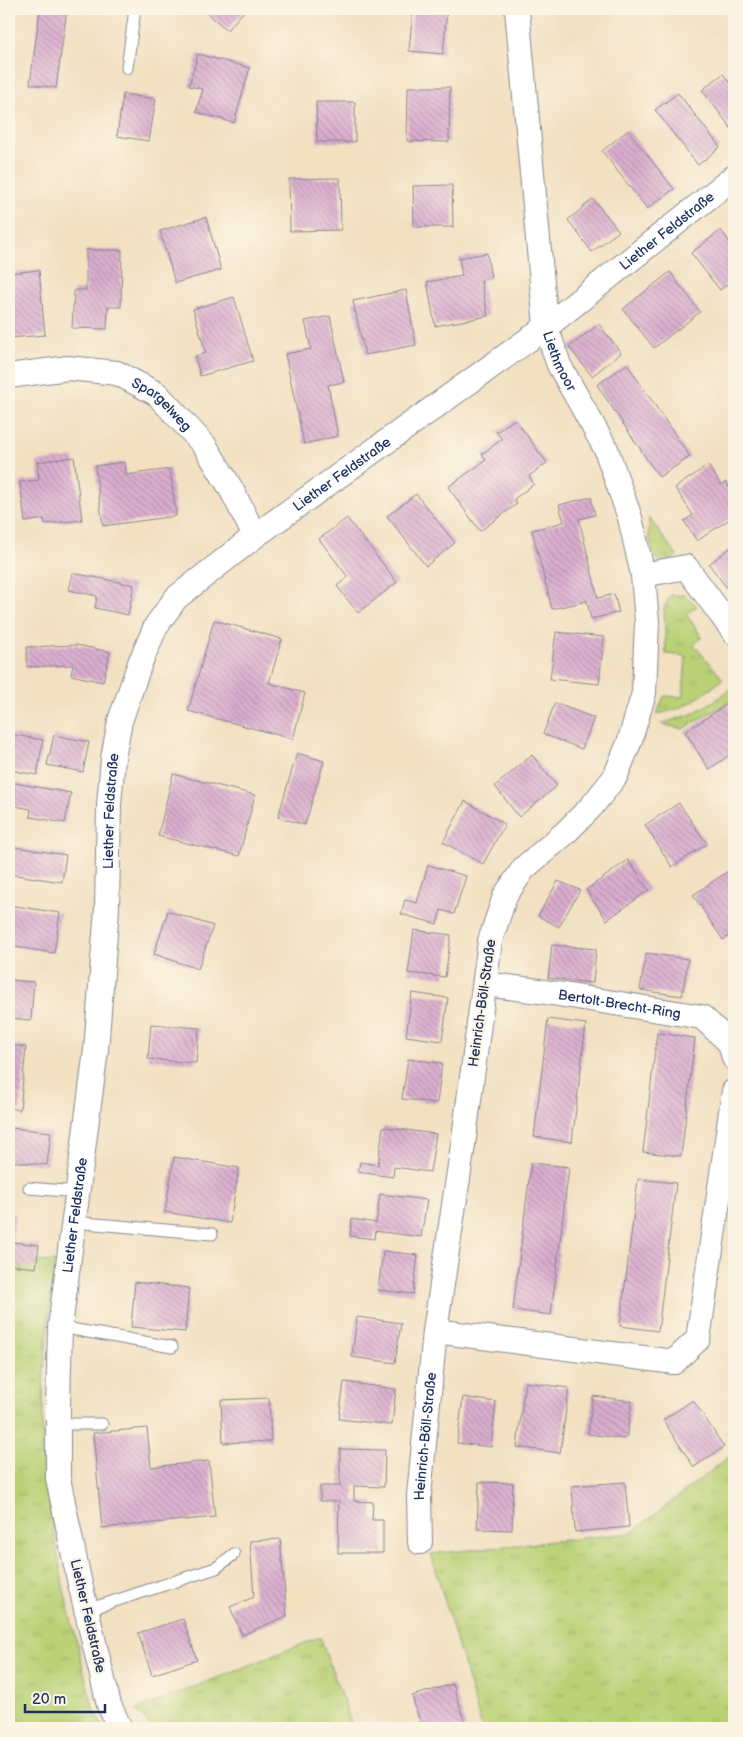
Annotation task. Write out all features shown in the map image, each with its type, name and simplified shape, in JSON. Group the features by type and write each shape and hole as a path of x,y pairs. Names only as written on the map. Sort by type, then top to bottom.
{"street":[{"name":"Liethmoor","path":"517,9 546,327 558,365 606,449 630,518 643,575"},
{"name":"Liether Feldstraße","path":"120,1728 109,1705 58,1478 58,1424 60,1327 96,1050 107,908 109,805 113,758 120,720 140,663 156,626 176,598 254,536 546,327 734,177"},
{"name":"Spargelweg","path":"9,376 68,368 117,373 157,394 205,446 230,487 254,536"},
{"path":"643,575 686,567 734,632"},
{"name":"Heinrich-Böll-Straße","path":"420,1542 419,1495 436,1330 490,941 504,896 524,868 564,834 591,807 615,777 629,743 644,693 647,622 643,575"},
{"name":"Bertolt-Brecht-Ring","path":"485,984 702,1017 730,1043 734,1058"},
{"path":"436,1330 674,1362 698,1340 734,1091"}],"lane":[{"path":"127,68 135,9"},
{"path":"29,1188 77,1192"},
{"path":"73,1222 212,1234"},
{"path":"60,1327 172,1347"},
{"path":"58,1424 102,1424"},
{"path":"87,1610 177,1579 216,1568 234,1554"}],"green space":[{"path":"649,518 677,556 666,563 655,558 649,538"},
{"path":"671,595 686,595 697,606 686,614 702,637 694,645 723,679 684,706 657,714 664,696 683,697 686,656 666,654 664,607"},
{"path":"734,686 734,699 683,729 661,724 692,714 716,700"},
{"path":"55,1261 44,1369 42,1460 64,1591 92,1704 103,1728 9,1728 9,1264"},
{"path":"734,1453 734,1728 482,1728 431,1554 631,1533"},
{"path":"320,1637 353,1728 153,1728 136,1710"}],"building":[{"path":"40,9 67,9 56,88 30,84"},
{"path":"202,9 246,9 227,30"},
{"path":"413,9 447,9 443,54 409,51"},
{"path":"198,54 250,68 234,123 196,112 203,89 189,86"},
{"path":"723,74 734,88 734,132 702,90"},
{"path":"408,87 450,87 449,142 407,141"},
{"path":"678,93 720,147 698,165 655,110"},
{"path":"123,94 156,99 149,141 117,136"},
{"path":"316,102 355,102 355,142 317,142"},
{"path":"628,130 674,189 647,209 602,151"},
{"path":"340,178 341,230 290,231 289,179"},
{"path":"452,185 453,227 414,227 413,186"},
{"path":"593,199 619,231 592,252 568,220"},
{"path":"206,217 221,270 175,283 160,231"},
{"path":"721,230 734,248 734,279 720,290 691,253"},
{"path":"86,250 122,250 121,307 108,307 107,329 72,328 74,290 86,290"},
{"path":"487,253 491,278 481,280 488,316 435,326 427,282 462,276 459,258"},
{"path":"39,270 45,335 9,338 9,273"},
{"path":"670,272 700,312 654,348 623,309"},
{"path":"406,290 416,345 365,355 353,301"},
{"path":"234,297 253,361 200,376 195,356 206,353 193,309"},
{"path":"330,316 344,382 328,385 338,436 304,444 285,354 311,349 305,321"},
{"path":"599,324 621,353 592,376 569,347"},
{"path":"627,364 690,457 659,477 597,385"},
{"path":"515,419 547,463 529,476 534,484 514,499 517,504 480,531 448,487 486,460 482,454 502,439 496,432"},
{"path":"74,457 82,520 45,524 44,519 25,522 20,482 39,480 37,462"},
{"path":"125,462 126,475 170,469 176,516 103,526 95,466"},
{"path":"708,465 721,485 726,482 734,494 734,516 697,541 684,521 693,515 675,488"},
{"path":"416,494 455,543 426,566 387,516"},
{"path":"591,497 595,515 579,519 598,598 614,594 619,612 591,619 587,601 552,609 532,530 564,522 559,505"},
{"path":"347,518 397,582 358,613 337,586 348,577 319,539"},
{"path":"734,545 734,593 732,595 709,564"},
{"path":"73,573 134,585 128,615 95,608 97,596 69,590"},
{"path":"214,620 282,639 269,683 305,693 293,739 188,711"},
{"path":"556,632 604,637 599,684 550,679"},
{"path":"77,645 110,652 103,682 71,675 73,665 27,667 27,647"},
{"path":"555,703 594,718 582,749 543,734"},
{"path":"727,704 734,714 734,752 709,769 685,732"},
{"path":"10,734 43,740 37,775 9,770"},
{"path":"54,735 89,742 83,772 47,765"},
{"path":"297,753 324,761 305,825 278,817"},
{"path":"532,755 557,786 519,817 495,786"},
{"path":"173,774 255,795 239,856 158,836"},
{"path":"9,782 71,793 65,823 30,817 31,809 9,805"},
{"path":"465,801 505,824 483,864 443,842"},
{"path":"679,803 707,844 672,867 645,825"},
{"path":"9,846 66,855 62,882 9,874"},
{"path":"628,860 649,890 607,920 586,890"},
{"path":"428,865 466,876 454,914 441,910 437,924 401,914 405,900 417,903"},
{"path":"734,867 734,932 723,940 693,895"},
{"path":"558,881 580,890 559,927 538,916"},
{"path":"9,905 60,913 54,953 9,946"},
{"path":"168,911 213,926 198,969 154,954"},
{"path":"414,930 451,935 445,977 408,973"},
{"path":"552,945 596,949 593,983 548,978"},
{"path":"646,953 688,959 682,996 640,990"},
{"path":"9,980 34,982 31,1020 9,1018"},
{"path":"412,993 448,998 442,1041 406,1036"},
{"path":"548,1019 586,1024 572,1142 534,1137"},
{"path":"151,1024 199,1028 196,1063 148,1059"},
{"path":"657,1033 695,1038 681,1156 643,1152"},
{"path":"9,1045 26,1047 20,1110 9,1108"},
{"path":"408,1059 442,1063 437,1103 402,1099"},
{"path":"383,1127 436,1134 430,1172 394,1167 393,1177 358,1172 360,1162 378,1165"},
{"path":"11,1128 51,1132 47,1165 9,1161"},
{"path":"174,1157 239,1168 230,1223 165,1212"},
{"path":"531,1163 569,1167 551,1315 513,1310"},
{"path":"638,1179 676,1183 658,1331 620,1326"},
{"path":"380,1194 427,1200 421,1237 375,1231 374,1239 350,1236 352,1219 376,1223"},
{"path":"9,1214 15,1214 12,1242 39,1245 36,1268 9,1265"},
{"path":"383,1251 418,1255 413,1294 378,1290"},
{"path":"135,1282 189,1288 185,1332 131,1327"},
{"path":"357,1317 401,1323 395,1363 352,1357"},
{"path":"344,1382 396,1389 392,1425 339,1419"},
{"path":"525,1382 569,1388 560,1453 517,1447"},
{"path":"593,1396 632,1401 626,1439 588,1434"},
{"path":"463,1397 496,1402 491,1447 457,1443"},
{"path":"269,1398 271,1441 223,1443 221,1400"},
{"path":"693,1400 724,1447 694,1467 663,1420"},
{"path":"147,1428 151,1467 209,1461 215,1517 102,1528 93,1433"},
{"path":"340,1449 385,1450 384,1487 354,1486 354,1501 373,1502 372,1520 383,1520 383,1553 338,1553 339,1501 320,1501 320,1486 340,1486"},
{"path":"479,1482 513,1483 512,1530 477,1529"},
{"path":"625,1482 629,1527 575,1532 572,1486"},
{"path":"280,1539 287,1616 242,1635 230,1607 254,1597 250,1541"},
{"path":"183,1619 197,1660 152,1675 138,1633"},
{"path":"453,1684 466,1728 422,1728 412,1696"}]}
